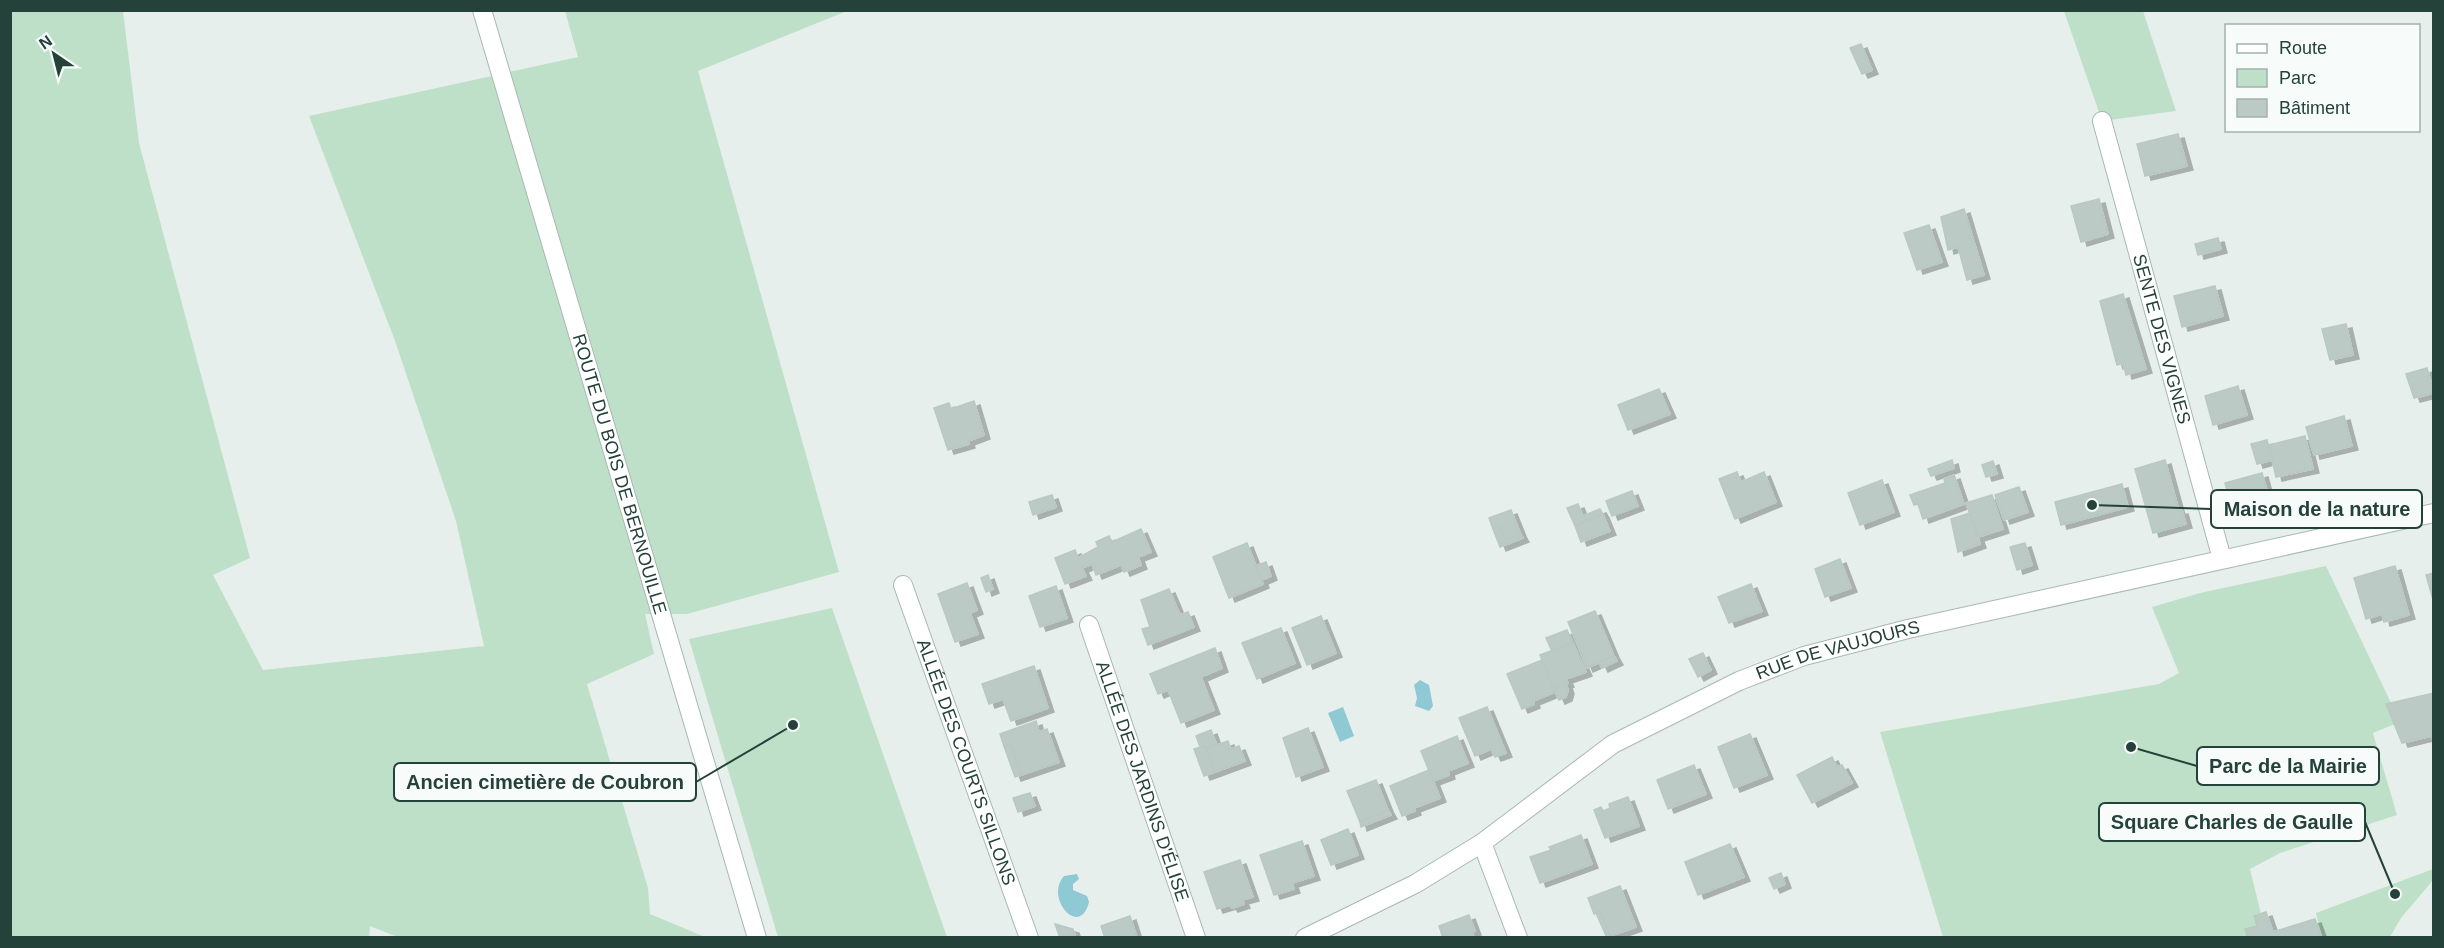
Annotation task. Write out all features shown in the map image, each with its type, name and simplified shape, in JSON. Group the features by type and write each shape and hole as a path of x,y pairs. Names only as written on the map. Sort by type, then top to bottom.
{"street":[{"name":"ROUTE DU BOIS DE BERNOUILLE","path":"482,10 757,938"},
{"name":"SENTE DES VIGNES","path":"2102,121 2222,559"},
{"name":"RUE DE VAUJOURS","path":"1305,938 1415,884 1482,843 1613,744 1739,681 1793,660 1908,629 2433,513"},
{"name":"ALLÉE DES COURTS SILLONS","path":"903,585 1029,938"},
{"name":"ALLÉE DES JARDINS D'ÉLISE","path":"1089,625 1196,938"},
{"path":"1482,843 1518,938"}],"green space":[{"path":"10,11 123,11 139,143 250,558 213,575 263,670 484,646 456,521 395,341 309,116 578,57 565,11 847,11 698,71 839,572 687,614 645,614 654,654 587,684 648,888 650,914 705,937 400,938 370,926 369,938 11,937"},
{"path":"2064,11 2143,11 2176,111 2102,121"},
{"path":"2326,566 2391,703 2395,724 2373,733 2397,815 2280,853 2250,869 2261,914 2254,916 2257,926 2245,929 2248,937 1943,937 1880,732 2159,684 2179,673 2152,607 2200,593"},
{"path":"832,608 947,937 778,937 689,639"},
{"path":"2433,869 2433,880 2401,918 2390,937 2322,937 2316,913"}],"water":[{"path":"1420,680 1429,685 1433,706 1429,711 1415,706 1417,698 1414,685"},
{"path":"1343,707 1354,736 1340,742 1328,713"},
{"path":"1077,874 1079,879 1073,884 1073,890 1087,896 1089,902 1085,912 1078,917 1066,911 1058,895 1059,885 1064,876"}],"building":[{"path":"1861,44 1872,70 1862,74 1850,48"},
{"path":"2178,134 2187,166 2145,176 2137,144"},
{"path":"2099,199 2108,234 2081,242 2071,206"},
{"path":"1964,209 1984,275 1967,280 1958,247 1948,250 1941,217"},
{"path":"1929,225 1942,262 1917,270 1904,233"},
{"path":"2218,238 2221,249 2198,255 2195,244"},
{"path":"2215,286 2223,316 2182,327 2174,296"},
{"path":"2123,294 2146,369 2126,375 2123,363 2117,365 2100,301"},
{"path":"2346,324 2353,355 2330,360 2322,329"},
{"path":"2427,368 2434,393 2414,398 2406,374"},
{"path":"2238,386 2247,415 2213,425 2205,396"},
{"path":"1659,389 1670,414 1628,430 1618,405"},
{"path":"974,401 984,435 968,441 969,444 948,450 934,408 949,403 951,409"},
{"path":"2344,416 2352,446 2314,455 2306,427"},
{"path":"2305,436 2313,469 2276,477 2269,445"},
{"path":"2267,440 2272,460 2257,464 2251,444"},
{"path":"1952,460 1954,468 1931,476 1928,469"},
{"path":"2165,460 2179,511 2182,510 2186,524 2153,533 2135,469"},
{"path":"1993,461 1997,474 1986,477 1982,465"},
{"path":"1737,472 1741,482 1764,472 1776,502 1735,519 1719,479"},
{"path":"2262,473 2270,502 2256,506 2256,510 2234,515 2225,483"},
{"path":"1954,475 1964,504 1923,519 1918,504 1914,505 1910,495 1945,483 1944,479"},
{"path":"1882,480 1894,512 1860,525 1848,493"},
{"path":"2122,484 2128,507 2061,525 2055,502"},
{"path":"2019,487 2028,512 2004,520 1995,495"},
{"path":"1632,491 1638,506 1612,516 1606,501"},
{"path":"1052,495 1056,507 1033,515 1029,502"},
{"path":"1992,495 2003,529 1978,537 1966,503"},
{"path":"1578,504 1585,521 1575,526 1567,508"},
{"path":"1600,509 1603,514 1585,521 1583,516"},
{"path":"1511,510 1521,535 1506,539 1499,527 1493,529 1489,518"},
{"path":"1970,513 1980,544 1958,552 1951,519"},
{"path":"1603,514 1610,531 1581,542 1575,526"},
{"path":"1499,527 1506,539 1521,535 1523,538 1500,547 1493,529"},
{"path":"1141,529 1151,552 1138,557 1141,565 1124,572 1121,565 1096,575 1092,564 1082,568 1086,576 1065,584 1055,558 1075,550 1078,558 1098,547 1096,542 1109,536 1112,542"},
{"path":"1247,543 1263,584 1229,598 1213,557"},
{"path":"2025,543 2032,565 2017,570 2010,547"},
{"path":"1840,559 1851,588 1825,597 1815,569"},
{"path":"1266,562 1271,576 1262,580 1256,566"},
{"path":"2395,566 2409,615 2384,622 2382,614 2366,619 2354,578"},
{"path":"2434,573 2434,603 2426,575"},
{"path":"988,575 993,589 986,592 981,578"},
{"path":"967,583 977,610 970,613 978,634 955,642 938,594"},
{"path":"1751,584 1762,611 1729,623 1718,597"},
{"path":"1056,586 1067,618 1040,627 1029,596"},
{"path":"1169,589 1180,615 1188,612 1194,627 1148,645 1142,629 1150,627 1141,600"},
{"path":"1595,611 1614,656 1587,668 1568,622"},
{"path":"1321,616 1336,653 1307,665 1292,628"},
{"path":"1281,628 1295,663 1257,679 1242,643"},
{"path":"1567,630 1573,643 1552,651 1546,638"},
{"path":"1573,643 1586,672 1566,679 1568,683 1554,689 1540,655"},
{"path":"1215,648 1222,668 1201,677 1214,710 1181,723 1168,690 1158,694 1150,674"},
{"path":"1703,653 1711,670 1698,677 1689,659"},
{"path":"1614,656 1617,661 1602,668 1599,662"},
{"path":"1542,660 1555,692 1533,701 1534,704 1522,709 1507,674"},
{"path":"1034,666 1048,708 1011,721 1003,699 989,704 982,684"},
{"path":"1566,684 1568,690 1566,697 1559,700 1554,689"},
{"path":"2434,693 2434,742 2431,736 2402,743 2386,704"},
{"path":"1487,707 1506,753 1495,757 1491,749 1475,756 1459,718"},
{"path":"1036,721 1039,732 1047,729 1059,762 1021,775 1011,744 1004,746 1000,734"},
{"path":"1308,728 1323,767 1296,777 1283,738"},
{"path":"1211,730 1217,746 1206,749 1205,746 1200,747 1196,736"},
{"path":"1750,734 1767,775 1734,788 1718,747"},
{"path":"1457,736 1468,763 1448,771 1449,775 1433,781 1421,751"},
{"path":"1228,741 1231,749 1239,746 1245,761 1215,772 1206,749"},
{"path":"1011,744 1021,775 1015,777 1004,746"},
{"path":"1205,746 1215,772 1204,776 1194,749"},
{"path":"1832,757 1837,767 1842,765 1852,783 1812,803 1797,775"},
{"path":"1694,765 1706,794 1668,809 1657,780"},
{"path":"1429,770 1440,798 1414,808 1415,811 1402,816 1390,786"},
{"path":"1376,780 1388,810 1360,822 1347,791"},
{"path":"1030,793 1035,806 1018,812 1013,798"},
{"path":"1628,797 1639,826 1605,838 1594,810 1601,807 1603,811 1610,808 1609,804"},
{"path":"1388,810 1391,815 1361,827 1360,822"},
{"path":"1348,829 1358,855 1331,865 1321,840"},
{"path":"1581,835 1592,864 1540,883 1530,857 1551,850 1549,847"},
{"path":"1302,841 1314,876 1292,883 1294,889 1274,895 1260,855"},
{"path":"1730,844 1744,877 1698,895 1685,862"},
{"path":"1240,860 1253,897 1242,900 1244,904 1232,908 1230,905 1217,909 1204,872"},
{"path":"1781,873 1785,884 1774,889 1769,878"},
{"path":"1620,886 1636,927 1610,936 1600,911 1594,914 1588,898"},
{"path":"1600,911 1610,936 1607,938 1596,913"},
{"path":"2266,912 2273,932 2315,919 2322,938 2248,938 2245,929 2257,926 2254,916"},
{"path":"1469,915 1475,931 1472,932 1474,938 1443,938 1439,926"},
{"path":"1130,916 1137,938 1105,938 1101,926"},
{"path":"1055,924 1073,929 1075,935 1060,938"}],"place":[{"name":"Maison de la nature","path":"2092,505"},
{"name":"Ancien cimetière de Coubron","path":"793,725"},
{"name":"Parc de la Mairie","path":"2131,747"},
{"name":"Square Charles de Gaulle","path":"2395,894"}]}
